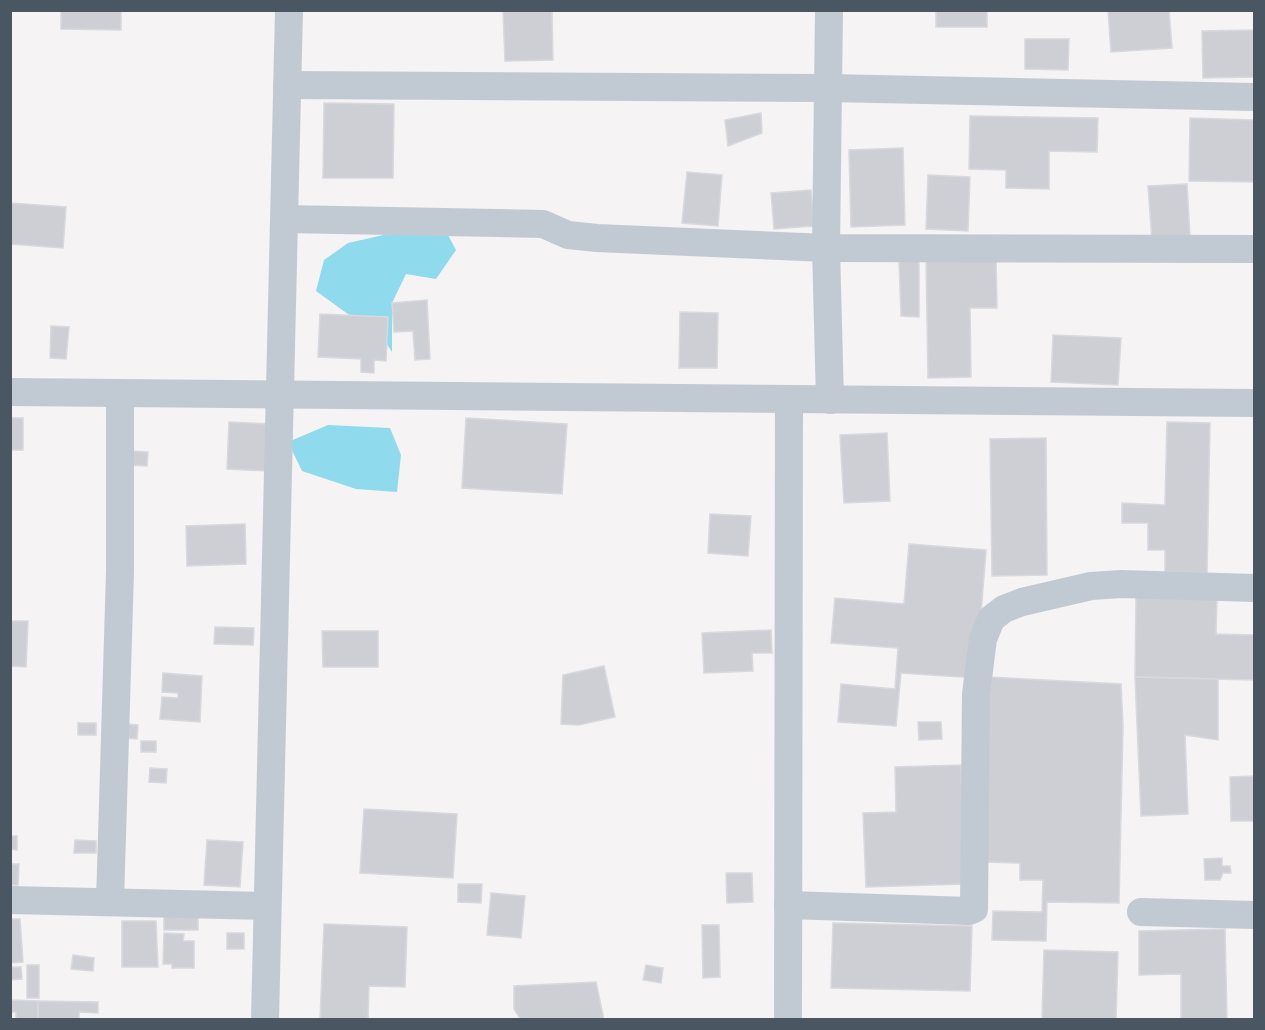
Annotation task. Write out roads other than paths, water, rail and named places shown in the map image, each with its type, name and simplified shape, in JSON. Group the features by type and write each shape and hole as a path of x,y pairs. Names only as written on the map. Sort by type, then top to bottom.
{"street":[{"path":"265,1020 289,10"},
{"path":"829,10 826,248 830,400"},
{"path":"287,85 829,88 1254,97"},
{"path":"285,219 543,224 568,235 597,238 826,248 1254,249"},
{"path":"10,392 1254,403"},
{"path":"110,902 120,572 120,393"},
{"path":"788,1020 789,400"},
{"path":"788,905 974,909 976,694 983,639 990,619 1004,609 1022,602 1101,585 1254,588"},
{"path":"10,900 267,906"},
{"path":"1141,912 1254,915"}],"water":[{"path":"441,222 456,250 436,279 406,274 392,303 392,352 384,340 316,291 324,260 348,243"},
{"path":"328,425 390,428 401,455 397,492 356,489 302,471 288,442"}]}
